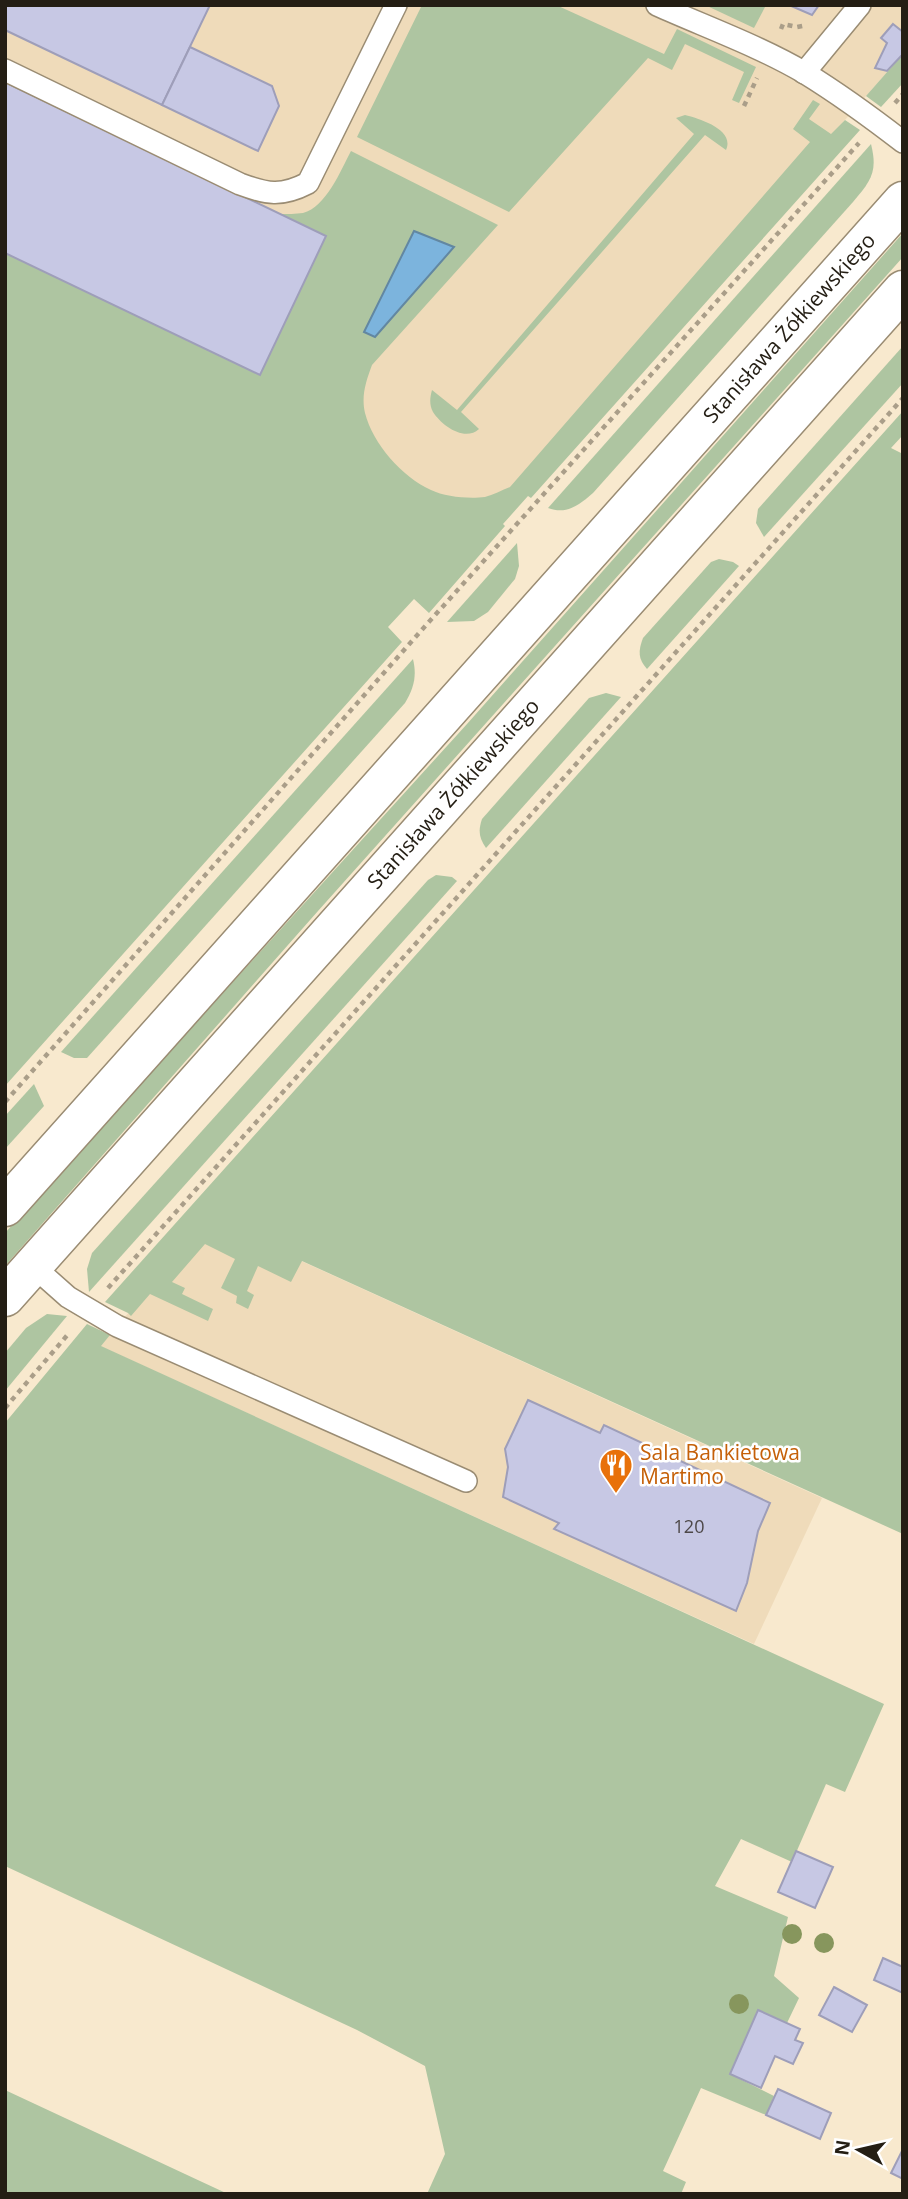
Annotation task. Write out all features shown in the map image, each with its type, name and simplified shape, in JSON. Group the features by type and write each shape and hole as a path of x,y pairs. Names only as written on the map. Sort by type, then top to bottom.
{"main road":[{"name":"Stanisława Żółkiewskiego","path":"5,1207 903,201"},
{"name":"Stanisława Żółkiewskiego","path":"5,1297 903,290"}],"lane":[{"path":"5,70 240,184 260,191 292,191 308,183 396,5"},
{"path":"657,5 804,73 878,122 903,142"},
{"path":"804,73 860,5"},
{"path":"33,1266 68,1297 129,1331 466,1481"}],"path":[{"path":"5,1102 419,633 903,94"},
{"path":"5,1408 88,1310 903,398"}],"shaded area":[{"path":"5,5 903,5 903,54 585,416 482,525 5,304"},
{"path":"209,1219 822,1498 754,1644 100,1346"}],"green space":[{"path":"422,5 556,5 664,54 677,29 756,67 739,103 732,100 744,72 685,44 672,70 648,58 509,212 357,137"},
{"path":"705,5 763,5 765,7 754,28"},
{"path":"903,54 903,83 881,107 866,96"},
{"path":"813,100 820,104 809,119 831,134 845,120 860,130 531,498 528,496 503,524 505,526 429,613 414,599 388,627 402,642 5,1086 5,253 260,375 326,236 280,214 303,213 319,203 332,187 351,151 498,225 372,365 364,395 369,425 382,448 399,468 431,490 465,498 485,497 510,487 810,142 793,129"},
{"path":"685,115 721,131 726,137 726,150 705,135 461,412 479,429 467,434 448,427 432,409 432,390 457,410 694,134 676,118"},
{"path":"871,144 874,162 871,176 853,202 593,493 578,505 567,509 548,508"},
{"path":"903,233 903,257 318,911 5,1266 5,1233 467,724"},
{"path":"903,346 903,383 764,537 756,523 758,509"},
{"path":"903,411 903,435 891,448 903,454 903,1534 302,1261 291,1282 258,1266 247,1291 254,1295 248,1309 236,1303 237,1296 221,1288 235,1259 205,1244 172,1282 185,1288 182,1294 213,1309 208,1321 150,1294 131,1316 105,1302"},
{"path":"517,543 519,566 515,579 488,612 474,621 447,622"},
{"path":"719,559 739,566 647,669 640,655 643,638 711,562"},
{"path":"413,659 414,682 405,703 87,1058 74,1058 61,1052"},
{"path":"606,693 621,697 486,848 480,834 482,819 589,698"},
{"path":"436,875 452,877 457,881 89,1292 87,1269 92,1253 428,880"},
{"path":"34,1084 44,1106 5,1149 5,1116"},
{"path":"47,1314 67,1316 5,1391 5,1353 26,1328"},
{"path":"87,1324 110,1335 101,1346 884,1704 845,1792 826,1784 792,1862 741,1839 715,1886 788,1917 774,1976 799,1998 787,2023 730,2074 774,2096 766,2115 701,2088 663,2171 686,2182 681,2194 427,2194 445,2154 425,2066 357,2030 5,1866 5,1423"},
{"path":"5,2090 200,2181 228,2194 5,2194"}],"water":[{"path":"414,231 454,247 375,337 364,332"}],"building":[{"path":"5,5 210,5 162,105 5,30"},
{"path":"789,5 819,5 812,15"},
{"path":"893,24 903,32 903,54 887,71 875,68 887,43 881,38"},
{"path":"190,47 272,86 279,106 258,151 162,105"},
{"path":"5,82 326,236 260,375 5,253"},
{"path":"528,1400 600,1433 604,1425 770,1503 758,1531 747,1583 736,1611 554,1529 559,1523 503,1497 508,1467 505,1449"},
{"path":"796,1851 833,1867 815,1908 778,1892"},
{"path":"883,1958 903,1967 903,1993 874,1980"},
{"path":"834,1987 867,2005 852,2032 819,2015"},
{"path":"758,2010 800,2029 795,2040 803,2043 793,2064 775,2056 761,2088 730,2074"},
{"path":"778,2089 831,2113 820,2139 766,2115"},
{"path":"903,2149 903,2179 891,2173"}],"place":[{"name":"Sala Bankietowa Martimo","path":"616,1495"}]}
